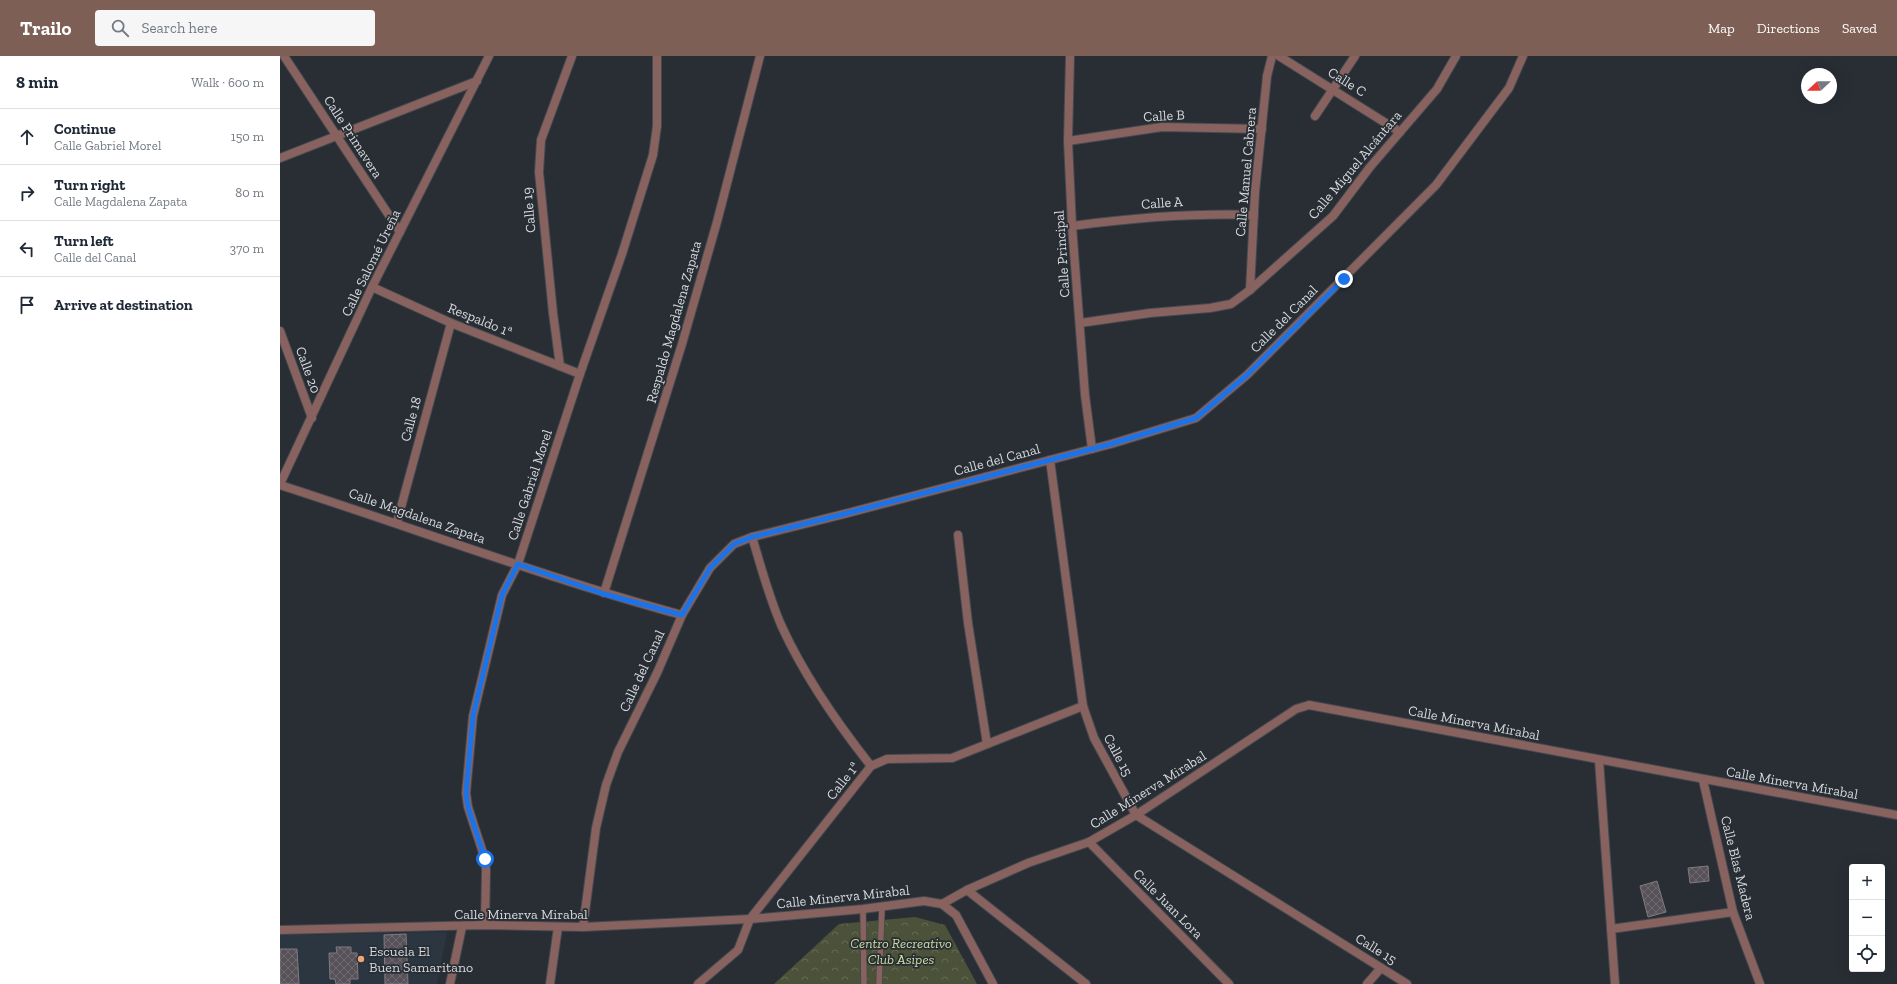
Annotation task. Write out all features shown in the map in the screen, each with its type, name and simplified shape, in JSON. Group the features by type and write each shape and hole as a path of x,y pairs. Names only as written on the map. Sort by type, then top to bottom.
{"street":[{"name":"Calle Primavera","path":"284,56 400,232"},
{"name":"Calle Salomé Ureña","path":"280,484 372,287 489,56"},
{"name":"Calle 19","path":"560,366 544,238 539,172 541,140 572,56"},
{"name":"Calle Gabriel Morel","path":"485,926 485,859 468,807 466,793 473,716 502,595 518,564 580,374 622,254 653,155 657,126 657,56"},
{"name":"Respaldo Magdalena Zapata","path":"604,594 680,351 717,222 760,56"},
{"name":"Calle Principal","path":"1070,56 1068,141 1072,226 1085,395 1092,448"},
{"name":"Calle Manuel Cabrera","path":"1250,290 1254,215 1262,129 1267,76 1272,56"},
{"name":"Calle C","path":"1279,56 1400,132"},
{"path":"1315,116 1355,56"},
{"name":"Calle Miguel Alcántara","path":"1080,323 1150,313 1210,308 1231,304 1250,290 1333,216 1400,132 1437,89 1456,56"},
{"name":"Calle del Canal","path":"583,927 596,828 606,785 618,752 657,673 682,615 710,568 734,544 752,537 1050,460 1196,418 1247,375 1436,185 1509,88 1523,56"},
{"path":"280,158 477,81"},
{"name":"Calle B","path":"1068,141 1162,127 1262,129"},
{"name":"Calle A","path":"1072,226 1126,219 1202,214 1254,215"},
{"name":"Respaldo 1ª","path":"372,287 451,322 580,374"},
{"name":"Calle 18","path":"397,522 451,322"},
{"name":"Calle 20","path":"280,332 312,418"},
{"name":"Calle 15","path":"1050,460 1083,706 1094,738 1136,815 1407,984"},
{"name":"Calle Magdalena Zapata","path":"280,484 397,522 604,594 682,615"},
{"path":"958,535 968,623 987,744"},
{"path":"752,537 782,626 809,679 847,736 871,766"},
{"name":"Calle Minerva Mirabal","path":"280,930 462,926 583,927 750,919 863,909 924,901 942,904 967,890 1028,863 1089,842 1136,815 1296,709 1309,705 1703,780 1897,815"},
{"name":"Calle 1ª","path":"698,984 738,950 750,919 871,766 887,759 952,758 1083,706"},
{"path":"1599,760 1615,984"},
{"name":"Calle Blas Madera","path":"1703,780 1733,912 1760,984"},
{"name":"Calle Juan Lora","path":"1089,842 1229,984"},
{"path":"967,890 1086,984"},
{"path":"942,904 956,915 993,984"},
{"path":"1611,929 1733,912"},
{"path":"450,984 462,926"},
{"path":"550,984 558,926"},
{"path":"1367,984 1381,968"}],"lane":[{"path":"880,984 882,907"},
{"path":"863,909 864,984"}],"shaded area":[{"name":"Escuela El Buen Samaritano","path":"447,932 437,984 280,984 280,935"}],"green space":[{"name":"Centro Recreativo Club Asipes","path":"915,917 945,925 977,984 774,984 839,924"}],"building":[{"path":"1708,866 1709,881 1690,883 1688,868"},
{"path":"1657,881 1666,912 1648,917 1640,886"},
{"path":"406,934 408,984 385,984 384,935"},
{"path":"336,947 351,947 351,953 357,953 358,979 350,979 350,984 336,984 335,979 330,979 329,953 337,953"},
{"path":"280,949 297,949 299,984 280,984"}],"place":[{"name":"Escuela El Buen Samaritano","path":"361,959"}],"route":[{"path":"485,859 468,807 466,793 473,716 502,595 518,564 604,594 682,615 710,568 734,544 752,537 1111,444 1196,418 1247,375 1344,279"}]}
